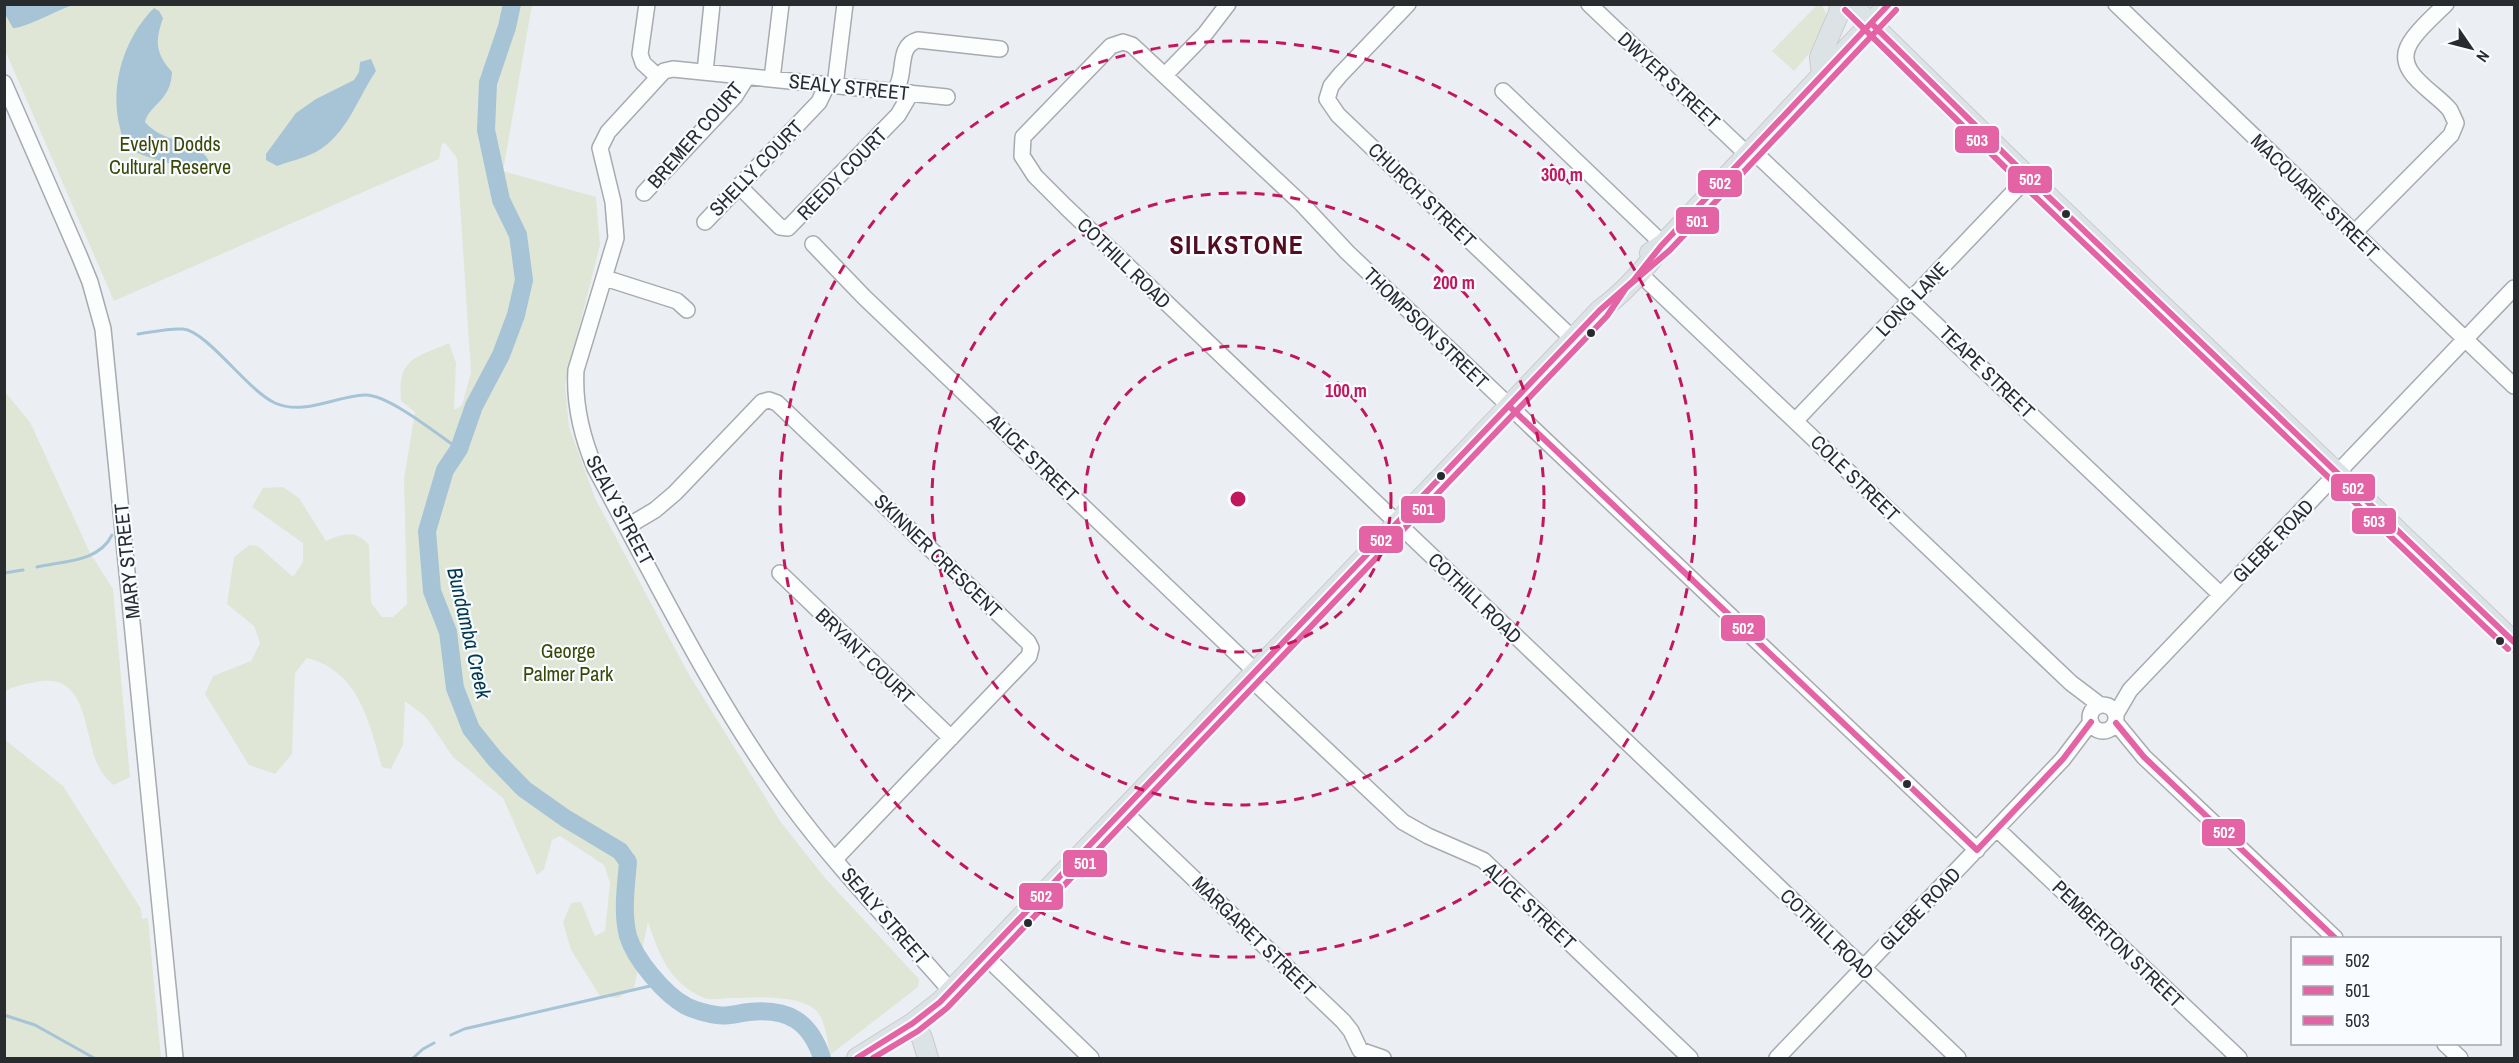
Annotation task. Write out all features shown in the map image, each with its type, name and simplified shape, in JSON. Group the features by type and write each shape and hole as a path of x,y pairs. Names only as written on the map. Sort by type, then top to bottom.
{"main road":[{"path":"1822,75 1820,57 1839,13 1840,4"},
{"path":"1851,4 2028,177 2514,642"},
{"path":"858,1058 913,1023 950,990 1600,310 1610,303 1639,273 1662,245 1889,4"},
{"path":"1600,310 1606,299 1650,253 1662,245"},
{"path":"913,1023 922,1038 928,1059"}],"street":[{"path":"647,4 640,54 643,63 658,77"},
{"path":"705,72 712,4"},
{"path":"772,79 781,4"},
{"path":"831,86 845,4"},
{"path":"1165,75 1205,34 1228,4"},
{"name":"CHURCH STREET","path":"1408,4 1340,75 1331,86 1327,99 1338,115 1573,339"},
{"name":"DWYER STREET","path":"1589,4 1750,153"},
{"name":"MACQUARIE STREET","path":"2116,4 2514,386"},
{"path":"2354,233 2451,135 2456,123 2451,111 2411,73 2406,60 2406,50 2411,40 2446,4"},
{"path":"894,91 901,79 904,50 910,42 918,40 1000,49"},
{"name":"COTHILL ROAD","path":"1165,75 1132,45 1118,43 1103,54 1023,137 1022,156 1035,176 1958,1059"},
{"name":"SEALY STREET","path":"947,97 673,69 658,77 609,132 600,148 614,202 616,238 576,370 575,387 588,451 720,698 788,801 835,859 950,990"},
{"name":"THOMPSON STREET","path":"1165,75 1977,850"},
{"name":"BREMER COURT","path":"644,193 735,96 747,76"},
{"name":"MARY STREET","path":"4,83 90,282 103,328 175,1059"},
{"name":"SHELLY COURT","path":"705,222 819,102 831,86"},
{"path":"1503,91 1662,245"},
{"name":"REEDY COURT","path":"739,186 780,227 788,228 898,116 911,93"},
{"name":"TEAPE STREET","path":"1750,153 1911,300 2221,595"},
{"name":"LONG LANE","path":"1795,421 2028,177"},
{"name":"ALICE STREET","path":"813,244 822,256 1403,822 1428,836 1483,860 1690,1059"},
{"name":"COLE STREET","path":"1639,273 2071,683 2103,718 2333,937"},
{"path":"605,278 677,301 687,310"},
{"name":"GLEBE ROAD","path":"1777,1059 2514,288"},
{"name":"SKINNER CRESCENT","path":"628,526 655,510 675,493 762,402 768,400 777,403 1019,633 1032,648 1029,656 835,859"},
{"name":"BRYANT COURT","path":"780,573 951,738"},
{"name":"MARGARET STREET","path":"1122,810 1343,1021 1351,1031 1355,1054 1383,1059"},
{"name":"PEMBERTON STREET","path":"1997,829 2239,1059"},
{"path":"984,955 1091,1059"},
{"path":"2446,1045 2460,1059"}],"green space":[{"path":"4,5 532,5 503,171 596,197 600,245 565,384 569,427 595,498 688,673 780,821 825,878 919,979 918,987 830,1055 821,1017 813,1008 805,1004 773,998 710,999 692,992 674,976 667,966 648,922 634,988 618,998 600,996 571,950 563,922 571,903 581,902 595,936 605,931 610,883 604,865 560,836 552,840 544,869 537,875 503,798 453,757 426,717 405,701 403,745 391,769 382,767 366,716 350,686 339,674 307,658 295,673 292,754 275,774 249,765 205,694 213,676 251,661 260,643 254,626 227,604 234,557 249,545 258,546 293,577 303,562 303,543 252,507 263,488 283,487 299,498 326,541 349,534 359,537 369,545 371,603 382,617 393,617 407,604 404,478 415,412 401,401 402,376 405,368 418,357 449,343 456,363 454,410 462,405 471,373 457,158 446,144 442,143 439,159 114,301 5,50"},
{"path":"1817,5 1822,5 1827,15 1812,50 1794,71 1772,51"},
{"path":"5,392 30,422 90,553 113,589 130,777 113,785 101,771 95,758 82,710 76,697 67,687 54,681 36,682 5,691"},
{"path":"4,739 63,786 141,909 142,919 148,918 161,1058 5,1058"}],"water":[{"path":"5,4 73,5 13,28 5,14"},
{"path":"154,8 163,18 158,46 162,59 172,72 168,90 147,116 145,122 162,135 189,144 203,153 209,161 206,168 185,168 148,157 132,150 123,139 117,112 118,79 127,48 134,34"},
{"path":"371,59 376,71 344,126 327,145 312,154 277,166 266,160 266,154 296,113 316,99 354,80 359,72 360,62"}],"waterway":[{"name":"Bundamba Creek","path":"512,4 507,27 488,83 486,130 501,200 518,235 524,280 516,315 501,355 474,406 459,449 445,470 427,531 432,591 448,632 455,688 471,729 495,759 524,789 565,818 620,851 628,862 625,909 628,936 637,955 660,985 686,1006 705,1013 725,1016 763,1011 786,1015 804,1026 817,1045 822,1058"},
{"path":"138,334 178,329 193,332 216,350 264,396 275,403 286,406 308,406 354,396 375,396 426,425 459,449"},
{"path":"37,567 90,555 99,551 112,535"},
{"path":"4,573 23,570"},
{"path":"451,1035 464,1029 659,984"},
{"path":"4,1015 35,1025 94,1058"},
{"path":"413,1058 434,1043"}],"transit line":[{"name":"502","path":"857,1058 913,1023 940,1002 1600,310 1633,281 1661,246 1889,4"},
{"name":"503","path":"1845,10 2022,184 2508,649"},
{"name":"501","path":"873,1058 918,1031 947,1008 1607,316 1626,288 1670,250 1896,10"},
{"name":"502","path":"1871,23 2028,177 2514,642"},
{"name":"502","path":"1509,406 1977,850"},
{"name":"502","path":"1977,850 2063,759 2091,722"},
{"name":"502","path":"2116,723 2144,757 2334,937"}],"district":[{"name":"SILKSTONE","path":"1237,245"}],"park label":[{"name":"Evelyn Dodds Cultural Reserve","path":"170,156"},
{"name":"George Palmer Park","path":"568,662"}]}
